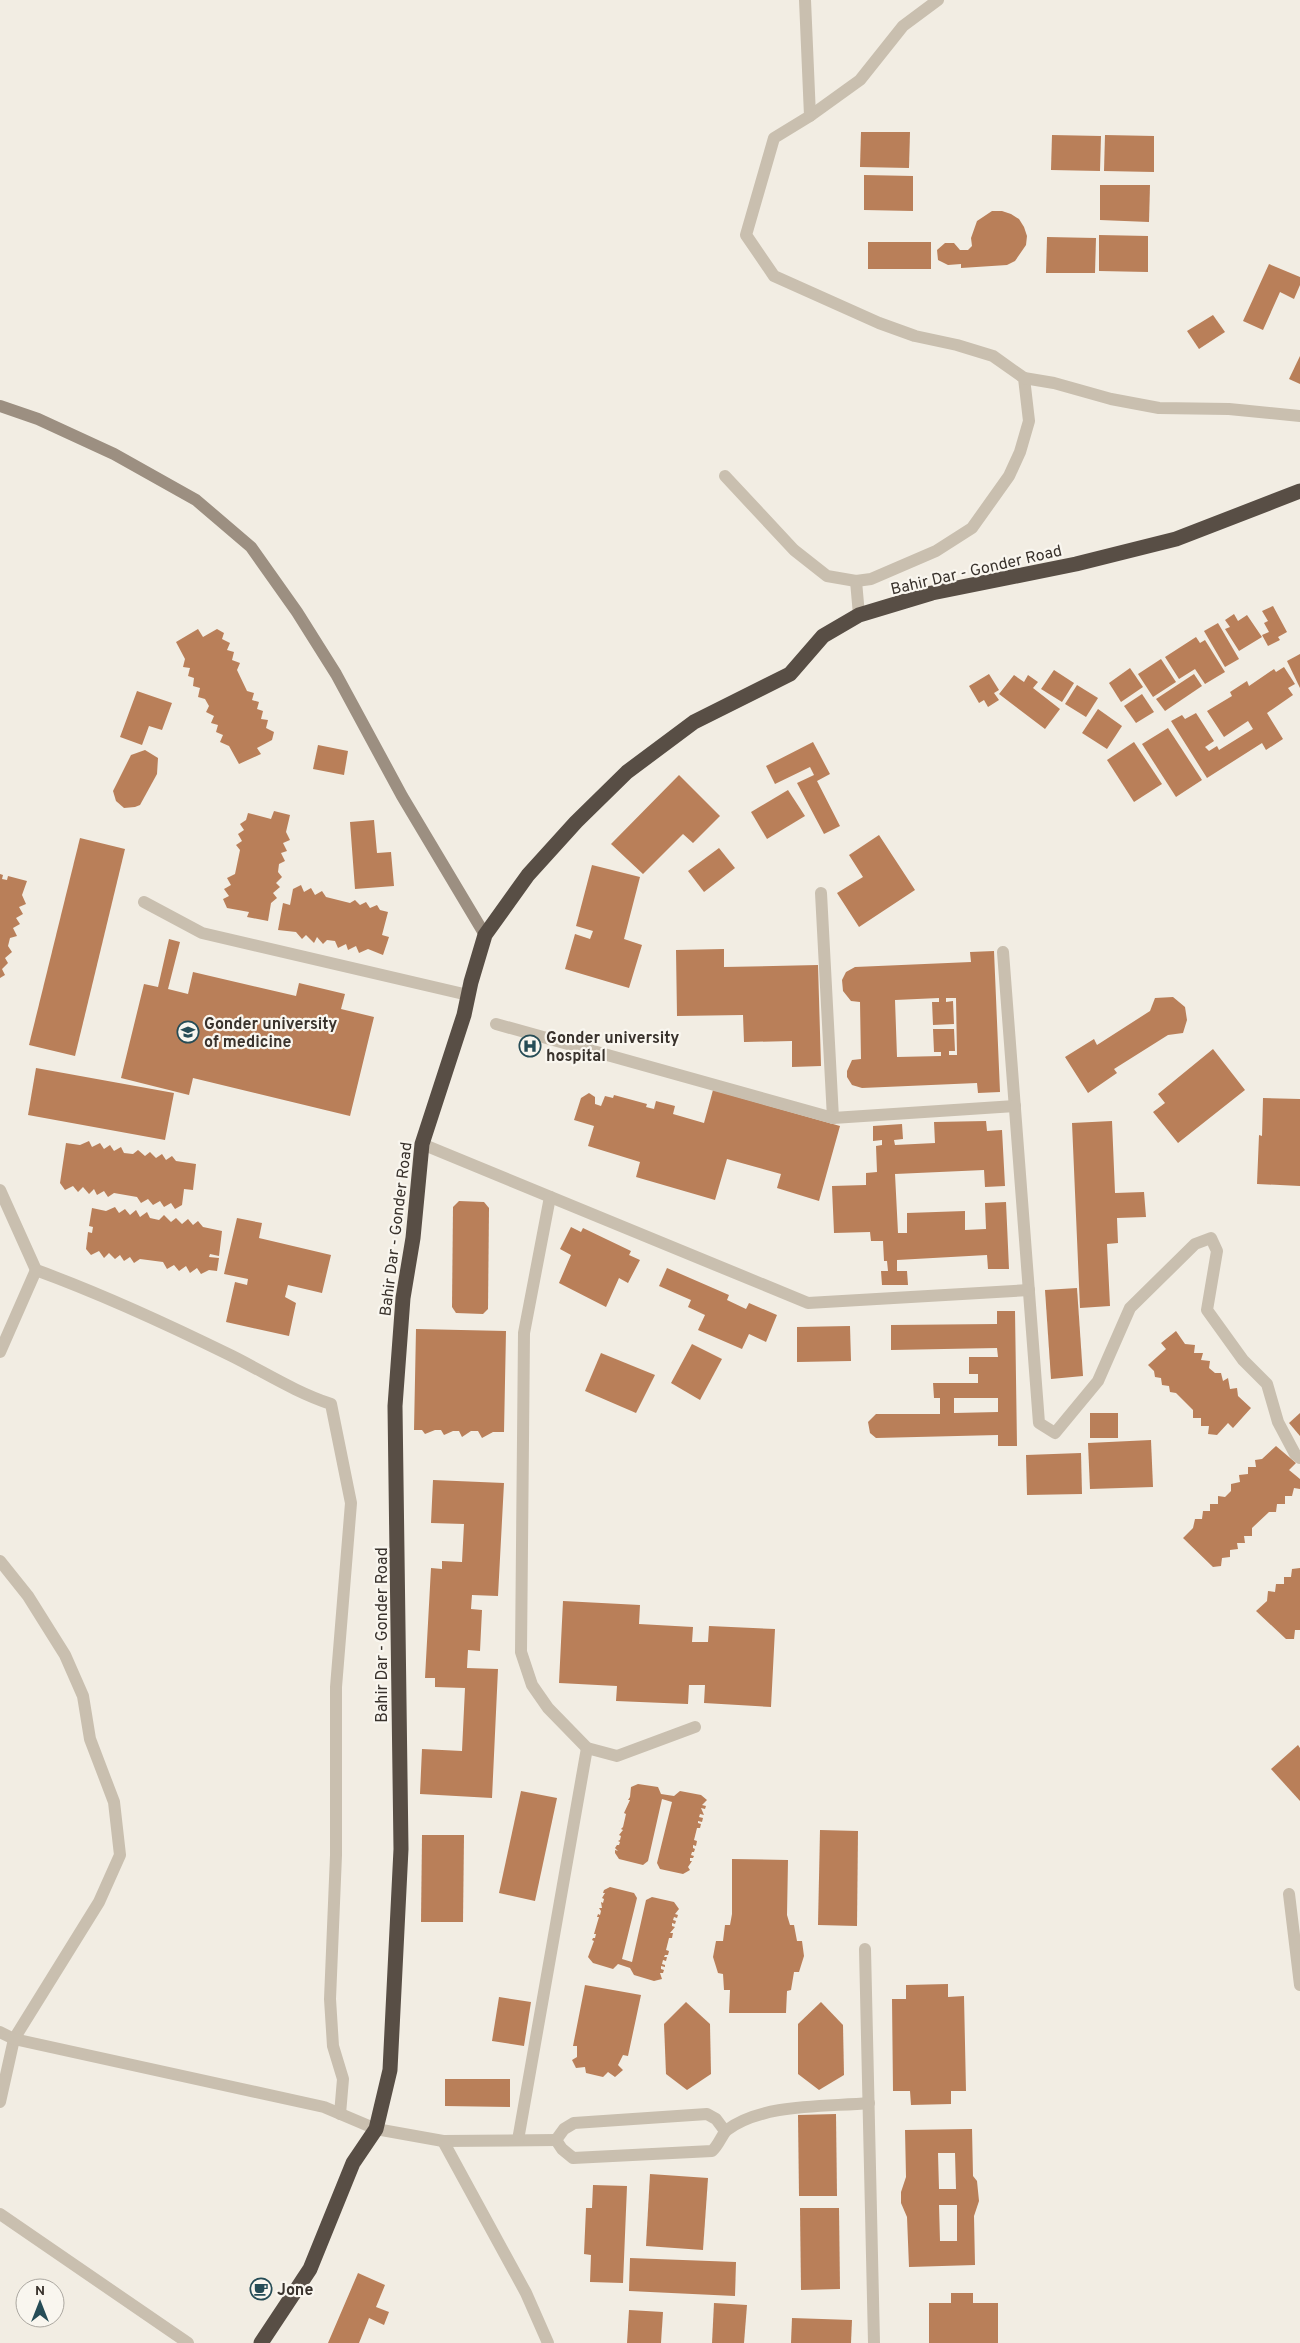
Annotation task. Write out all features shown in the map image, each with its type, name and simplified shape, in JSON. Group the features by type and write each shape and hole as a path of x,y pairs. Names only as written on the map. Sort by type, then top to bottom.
{"highway":[{"name":"Bahir Dar - Gonder Road","path":"261,2343 310,2269 353,2163 376,2129 390,2070 400,1849 395,1406 402,1298 413,1238 422,1144 464,1015 485,935 528,875 576,822 627,772 694,722 790,674 823,636 860,615 932,593 1076,564 1176,539 1300,491"}],"street":[{"path":"805,0 810,116"},
{"path":"938,0 904,26 860,80 810,116 774,138 746,235 774,276 897,330 915,336 957,344 993,356 1024,378 1063,385 1111,399 1159,408 1229,409 1300,416"},
{"path":"725,476 794,550 827,576 856,582 871,579 936,551 972,528 1009,476 1020,452 1029,421 1024,378"},
{"path":"0,406 38,419 114,454 196,500 251,547 297,612 336,674 402,796 485,935"},
{"path":"856,582 860,615"},
{"path":"821,894 832,1118"},
{"path":"144,902 202,933 468,995"},
{"path":"1003,952 1039,1423 1055,1433 1098,1381 1130,1308 1195,1244 1211,1238 1217,1251 1207,1310 1243,1360 1267,1384 1278,1422 1295,1454 1300,1458"},
{"path":"496,1024 832,1118 1015,1106"},
{"path":"422,1144 808,1304 1029,1290"},
{"path":"0,1190 36,1270 73,1284 232,1356 304,1395 331,1404 351,1503 336,1687 336,1855 330,1999 333,2046 343,2079 340,2114"},
{"path":"550,1197 524,1333 521,1652 532,1685 548,1708 587,1748 617,1756 695,1727"},
{"path":"0,1352 36,1270"},
{"path":"0,1561 28,1596 65,1655 83,1696 90,1739 114,1802 120,1855 99,1902 14,2039 0,2102"},
{"path":"518,2140 587,1748"},
{"path":"1289,1894 1300,1985"},
{"path":"865,1949 874,2343"},
{"path":"0,2032 14,2039 324,2107 376,2129 443,2141 556,2140"},
{"path":"556,2140 562,2150 573,2158 712,2151 720,2144 725,2131 743,2120 762,2113 869,2103"},
{"path":"556,2140 564,2129 574,2123 707,2114 716,2119 725,2131"},
{"path":"443,2141 526,2293 548,2343"},
{"path":"0,2214 188,2343"}],"building":[{"path":"861,132 910,132 909,168 860,167"},
{"path":"1052,135 1101,136 1100,171 1051,170"},
{"path":"1105,135 1154,136 1154,172 1104,171"},
{"path":"864,175 913,176 913,211 864,210"},
{"path":"1100,185 1150,185 1149,222 1100,220"},
{"path":"992,211 1002,211 1011,214 1019,219 1024,227 1027,236 1026,245 1015,261 1007,265 961,268 961,264 948,265 938,260 937,250 945,243 954,243 960,250 968,250 972,246 971,238 977,221"},
{"path":"1099,235 1148,236 1148,272 1099,271"},
{"path":"1047,237 1096,238 1095,273 1046,273"},
{"path":"868,242 931,242 931,269 868,269"},
{"path":"1269,264 1300,277 1300,285 1294,299 1280,292 1263,330 1243,321"},
{"path":"1213,315 1225,332 1199,349 1187,331"},
{"path":"1300,356 1300,384 1289,379"},
{"path":"1273,606 1287,632 1278,637 1280,640 1268,646 1262,635 1269,632 1264,623 1268,621 1262,611"},
{"path":"1234,614 1238,621 1247,615 1262,637 1239,651 1225,629 1230,627 1225,620"},
{"path":"1218,623 1239,659 1225,667 1204,631"},
{"path":"198,629 203,637 217,629 224,633 222,639 230,643 227,650 234,652 232,660 240,663 237,670 247,691 254,693 252,700 259,702 257,709 263,711 261,719 268,720 266,728 274,732 272,740 257,748 261,754 239,764 229,746 220,742 223,735 216,732 218,725 211,723 214,716 206,712 209,706 205,699 198,697 200,688 193,686 194,678 188,676 190,668 183,667 185,659 176,642"},
{"path":"1196,637 1200,643 1205,640 1225,672 1205,684 1195,669 1179,679 1165,657"},
{"path":"1300,654 1300,688 1287,661"},
{"path":"1161,659 1176,682 1153,697 1138,674"},
{"path":"1284,667 1295,684 1288,688 1293,695 1267,713 1283,739 1266,750 1262,743 1207,778 1171,721 1182,715 1185,719 1196,713 1214,741 1205,747 1209,751 1217,746 1219,750 1253,729 1248,721 1224,737 1207,711 1232,696 1230,692 1247,681 1249,686 1274,669 1276,672"},
{"path":"1130,668 1143,687 1121,702 1109,683"},
{"path":"1054,670 1074,683 1062,702 1041,689"},
{"path":"989,674 999,690 994,693 999,700 988,707 984,700 979,703 969,686"},
{"path":"1194,674 1202,686 1165,711 1156,699"},
{"path":"1014,675 1024,682 1028,675 1038,682 1033,688 1060,709 1045,729 999,694"},
{"path":"1077,685 1098,698 1086,717 1065,704"},
{"path":"137,691 172,703 162,730 149,726 142,745 120,737"},
{"path":"1142,694 1154,712 1136,723 1124,706"},
{"path":"1098,709 1122,726 1107,749 1082,733"},
{"path":"1168,728 1202,780 1176,797 1142,744"},
{"path":"813,742 830,774 817,781 840,826 824,834 797,783 814,775 810,767 775,784 766,766"},
{"path":"1134,742 1162,784 1134,802 1107,760"},
{"path":"318,745 348,751 344,775 313,769"},
{"path":"145,750 158,758 157,774 140,805 124,808 116,801 113,791 131,755"},
{"path":"679,775 720,816 693,843 683,834 643,874 611,844"},
{"path":"788,790 805,816 767,839 751,812"},
{"path":"274,811 290,815 286,832 290,840 283,843 287,851 281,853 285,861 279,864 278,872 282,877 276,883 280,887 273,893 277,898 271,903 268,921 247,917 249,912 227,908 223,899 229,896 224,889 231,885 227,878 235,874 240,850 236,845 242,841 238,834 244,830 240,824 246,820 248,813 271,819"},
{"path":"374,820 377,853 391,852 394,886 355,889 350,822"},
{"path":"879,835 915,890 859,927 837,893 863,877 849,855"},
{"path":"80,838 125,849 75,1056 29,1045"},
{"path":"719,848 735,868 704,892 688,871"},
{"path":"592,865 640,877 624,939 642,945 629,988 565,969 575,934 590,939 593,931 576,926"},
{"path":"0,874 3,875 2,879 7,880 8,876 27,881 22,895 26,904 19,907 23,914 16,918 20,924 13,928 17,936 10,938 8,946 12,952 5,958 8,963 2,969 5,975 0,978"},
{"path":"301,885 304,892 311,888 315,895 322,891 326,897 350,903 355,900 360,905 366,902 370,908 377,905 380,910 388,912 382,935 389,937 383,955 368,949 359,953 356,946 348,950 346,944 338,948 335,941 327,940 323,944 317,937 314,943 306,935 302,939 296,932 278,930 283,903 290,905 293,889"},
{"path":"169,939 180,942 168,989 188,994 193,972 296,996 299,983 345,994 341,1009 374,1017 350,1116 193,1078 189,1095 121,1078 144,984 158,987"},
{"path":"724,949 724,967 818,965 821,1066 792,1067 792,1041 744,1042 743,1015 677,1016 676,950"},
{"path":"994,951 1000,1092 978,1093 977,1083 862,1088 852,1085 847,1077 847,1071 852,1060 861,1059 860,1002 851,1001 843,991 842,980 846,972 855,967 971,962 970,952","holes":["939,998 939,1002 932,1002 933,1025 954,1024 953,1001 946,1002 946,998 956,998 957,1055 949,1055 949,1051 955,1051 954,1029 933,1029 934,1052 941,1052 941,1056 897,1057 895,1000"]},
{"path":"1173,997 1185,1007 1187,1020 1183,1033 1168,1035 1114,1069 1117,1073 1088,1093 1065,1057 1094,1039 1097,1045 1150,1011 1155,998"},
{"path":"1213,1049 1245,1090 1178,1143 1153,1112 1165,1103 1158,1094"},
{"path":"36,1068 174,1093 165,1140 28,1115"},
{"path":"713,1090 840,1126 819,1201 777,1188 781,1174 727,1159 715,1200 636,1177 640,1162 588,1146 594,1126 574,1120 581,1098 589,1093 595,1097 595,1104 601,1106 605,1096 613,1098 614,1095 647,1104 646,1107 654,1109 656,1101 675,1106 673,1114 704,1123"},
{"path":"1263,1098 1300,1099 1300,1186 1257,1184 1259,1135 1262,1136"},
{"path":"986,1121 987,1131 1002,1130 1005,1186 985,1187 984,1170 895,1174 898,1233 907,1233 907,1213 965,1211 965,1230 986,1229 985,1203 1006,1202 1009,1269 988,1269 987,1255 897,1260 897,1271 907,1271 908,1285 882,1285 881,1271 888,1271 887,1261 884,1261 883,1241 871,1241 870,1232 834,1233 832,1186 866,1185 866,1173 877,1172 876,1146 882,1145 882,1140 873,1141 873,1126 902,1124 903,1139 894,1140 895,1145 935,1143 934,1122"},
{"path":"1112,1121 1115,1193 1144,1192 1146,1217 1117,1218 1118,1243 1107,1244 1110,1306 1080,1308 1072,1123"},
{"path":"89,1141 92,1147 100,1143 104,1149 110,1145 114,1151 121,1147 124,1153 133,1154 138,1150 145,1156 150,1152 156,1158 162,1154 166,1160 172,1156 176,1161 196,1164 193,1190 184,1189 182,1205 175,1209 171,1203 164,1207 160,1201 153,1205 148,1199 141,1203 137,1197 114,1193 108,1197 104,1191 97,1195 94,1189 89,1194 83,1187 78,1192 73,1186 65,1190 60,1183 66,1143 80,1145"},
{"path":"459,1201 484,1202 489,1208 488,1309 483,1314 456,1313 452,1307 453,1207"},
{"path":"115,1207 119,1213 125,1209 130,1215 136,1210 140,1217 147,1212 150,1218 159,1220 164,1215 171,1222 176,1218 182,1224 188,1219 193,1225 198,1221 203,1227 222,1231 219,1256 210,1254 209,1257 219,1258 217,1271 209,1270 201,1274 197,1268 190,1273 186,1266 179,1271 174,1265 167,1269 163,1262 140,1259 134,1263 130,1257 124,1261 120,1255 115,1259 109,1253 104,1258 99,1251 91,1255 86,1249 88,1232 92,1233 93,1227 89,1226 92,1208 106,1211"},
{"path":"237,1218 262,1223 259,1238 331,1255 322,1293 288,1285 285,1297 296,1303 289,1336 226,1322 235,1282 247,1285 248,1279 224,1274"},
{"path":"571,1227 581,1232 583,1228 631,1251 629,1255 640,1260 628,1283 619,1278 606,1307 559,1283 571,1255 560,1249"},
{"path":"667,1268 729,1295 727,1300 746,1309 749,1303 777,1315 766,1342 749,1334 742,1349 698,1330 705,1315 688,1307 691,1300 659,1286"},
{"path":"1077,1288 1083,1376 1051,1379 1045,1290"},
{"path":"997,1311 1015,1311 1017,1446 998,1446 998,1435 876,1438 870,1433 868,1422 876,1414 940,1414 940,1398 934,1398 933,1383 978,1383 978,1374 969,1374 969,1357 998,1357 997,1348 891,1350 891,1325 997,1324","holes":["954,1398 998,1398 998,1412 954,1413"]},
{"path":"850,1326 851,1361 797,1362 797,1327"},
{"path":"416,1329 506,1331 504,1432 493,1432 482,1438 478,1431 471,1431 462,1437 459,1431 453,1431 444,1435 441,1430 425,1434 422,1430 414,1430"},
{"path":"1176,1331 1185,1344 1195,1345 1194,1353 1203,1353 1201,1360 1210,1361 1209,1368 1215,1373 1221,1373 1223,1381 1228,1378 1230,1389 1237,1388 1238,1396 1251,1408 1233,1428 1228,1423 1217,1435 1208,1434 1209,1426 1201,1426 1201,1418 1193,1418 1193,1410 1176,1393 1170,1392 1169,1386 1162,1385 1161,1378 1155,1377 1154,1371 1148,1365 1166,1349 1161,1343"},
{"path":"692,1344 722,1359 700,1400 671,1383"},
{"path":"601,1353 655,1375 636,1413 585,1391"},
{"path":"1090,1413 1118,1413 1118,1438 1090,1438"},
{"path":"1300,1413 1300,1436 1289,1423"},
{"path":"1151,1440 1153,1487 1090,1489 1088,1443"},
{"path":"1276,1446 1296,1463 1289,1470 1300,1479 1300,1489 1294,1488 1292,1496 1285,1496 1285,1504 1277,1504 1276,1512 1269,1512 1252,1528 1252,1536 1244,1536 1245,1543 1237,1543 1238,1549 1230,1550 1230,1557 1222,1558 1221,1566 1213,1567 1183,1538 1193,1528 1195,1519 1202,1519 1203,1511 1210,1511 1210,1504 1218,1504 1218,1496 1225,1497 1231,1491 1231,1484 1240,1482 1239,1475 1248,1474 1248,1467 1256,1467 1255,1460 1262,1459"},
{"path":"1081,1453 1082,1494 1027,1495 1026,1455"},
{"path":"433,1480 504,1483 498,1596 472,1595 471,1609 482,1610 480,1651 468,1650 467,1668 498,1669 492,1798 420,1794 422,1749 462,1751 465,1688 435,1687 435,1678 425,1678 431,1568 442,1569 442,1561 462,1562 464,1524 431,1523"},
{"path":"1300,1568 1300,1630 1295,1630 1294,1639 1286,1639 1256,1611 1267,1601 1268,1591 1275,1592 1276,1584 1284,1584 1284,1577 1291,1577 1292,1569"},
{"path":"563,1601 640,1605 639,1624 693,1627 692,1642 708,1642 709,1626 775,1629 771,1707 704,1703 705,1685 689,1685 688,1704 616,1701 617,1686 559,1683"},
{"path":"1298,1745 1300,1748 1300,1801 1271,1769"},
{"path":"638,1784 658,1787 661,1794 674,1796 680,1791 701,1795 707,1800 702,1805 706,1806 705,1809 701,1808 704,1815 700,1814 699,1817 703,1818 702,1822 698,1821 701,1824 700,1828 697,1828 694,1840 697,1841 696,1846 693,1845 695,1849 691,1855 694,1856 693,1858 690,1858 690,1861 692,1861 688,1867 690,1870 683,1874 660,1869 657,1863 672,1802 662,1799 648,1861 643,1865 619,1859 615,1853 615,1850 618,1851 615,1848 620,1842 618,1841 621,1836 619,1835 623,1830 621,1829 626,1814 624,1813 630,1800 628,1800 631,1787"},
{"path":"521,1791 557,1798 535,1901 499,1893"},
{"path":"820,1830 858,1831 857,1926 818,1925"},
{"path":"422,1835 464,1835 463,1922 421,1922"},
{"path":"732,1859 788,1860 787,1915 790,1925 794,1925 797,1941 802,1941 804,1956 799,1972 794,1972 791,1990 787,1991 786,2013 729,2013 730,1990 724,1990 723,1974 718,1973 713,1957 716,1941 723,1941 725,1925 730,1925 732,1914"},
{"path":"610,1887 634,1893 637,1898 622,1959 632,1962 646,1900 652,1897 674,1902 679,1909 675,1914 678,1915 677,1918 674,1917 673,1920 676,1921 675,1924 672,1923 672,1926 675,1927 670,1933 673,1933 672,1938 669,1938 666,1950 669,1951 668,1955 665,1955 664,1957 667,1957 666,1961 663,1960 662,1964 665,1967 661,1966 661,1969 664,1970 663,1973 660,1973 662,1979 654,1981 634,1975 630,1968 618,1964 613,1969 593,1963 588,1957 594,1941 592,1940 596,1934 594,1934 599,1917 597,1917 598,1914 600,1915 601,1911 599,1908 602,1908 601,1902 603,1903 604,1899 602,1898 605,1893 603,1893 604,1890"},
{"path":"948,1984 948,1997 964,1996 966,2091 951,2091 951,2104 911,2105 910,2091 893,2091 892,1999 906,1999 906,1985"},
{"path":"585,1985 641,1995 628,2056 623,2055 618,2065 623,2070 615,2077 608,2072 603,2077 586,2073 585,2067 576,2068 572,2060 577,2057 577,2046 573,2046"},
{"path":"499,1997 531,2002 524,2046 492,2041"},
{"path":"686,2002 710,2024 711,2074 687,2090 666,2074 664,2024"},
{"path":"821,2002 843,2025 844,2075 819,2090 798,2074 798,2024"},
{"path":"445,2079 510,2079 510,2107 445,2106"},
{"path":"836,2114 837,2196 799,2196 798,2115"},
{"path":"972,2129 973,2176 977,2181 979,2201 974,2216 975,2265 909,2267 907,2217 901,2203 901,2192 906,2177 905,2130","holes":["938,2153 955,2153 956,2189 939,2189","939,2205 957,2205 957,2241 940,2241"]},
{"path":"650,2174 708,2178 703,2250 646,2246"},
{"path":"593,2185 627,2186 623,2283 590,2282 591,2255 584,2254 586,2208 592,2208"},
{"path":"800,2208 839,2208 840,2289 801,2290"},
{"path":"630,2258 736,2262 735,2296 629,2291"},
{"path":"358,2273 385,2285 376,2307 389,2312 384,2325 369,2318 359,2343 328,2343"},
{"path":"951,2293 973,2293 973,2303 998,2303 998,2343 929,2343 929,2303 951,2303"},
{"path":"714,2303 747,2305 744,2343 712,2343"},
{"path":"629,2310 663,2312 661,2343 627,2343"},
{"path":"792,2318 852,2320 851,2343 791,2343"}],"place":[{"name":"Gonder university of medicine","path":"188,1032"},
{"name":"Gonder university hospital","path":"530,1046"},
{"name":"Jone","path":"261,2289"}]}
